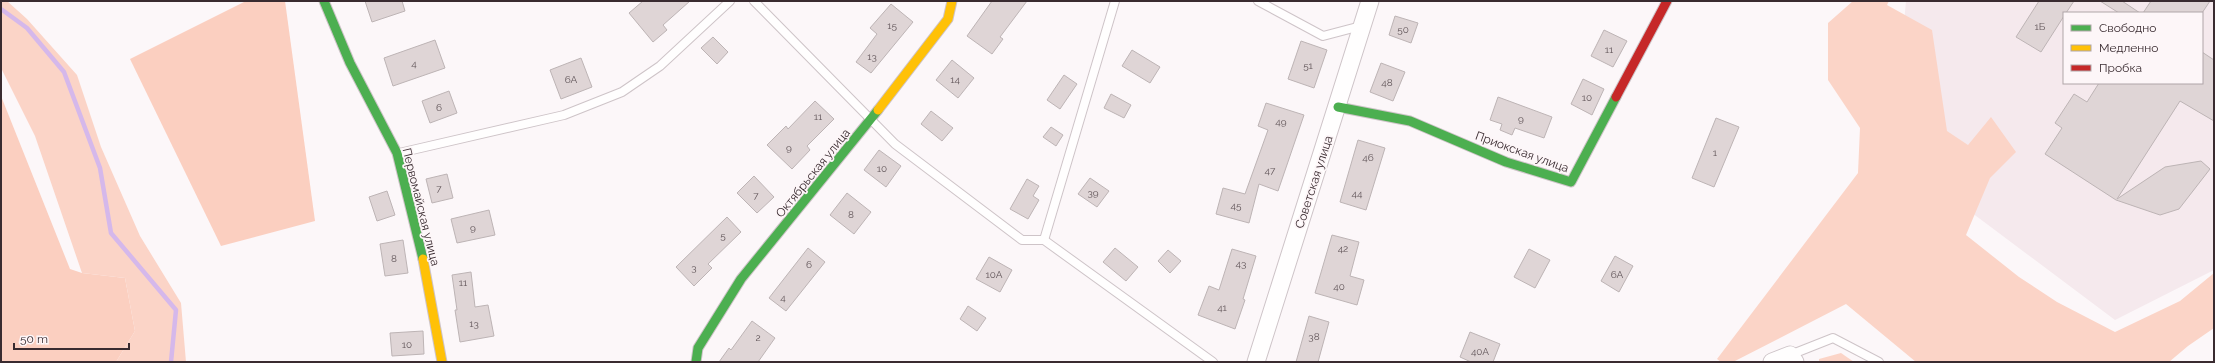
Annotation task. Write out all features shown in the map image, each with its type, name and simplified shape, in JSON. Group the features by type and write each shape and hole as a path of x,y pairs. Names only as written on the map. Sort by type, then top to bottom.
{"street":[{"name":"Первомайская улица","path":"324,1 350,63 397,153 428,282 442,362"},
{"name":"Октябрьская улица","path":"696,362 698,348 741,279 870,121 948,19 952,1"},
{"name":"Советская улица","path":"1256,362 1338,107 1361,26 1370,1"},
{"name":"Приокская улица","path":"1338,107 1410,121 1506,162 1571,182 1667,1"},
{"path":"1772,362 1793,358"}],"lane":[{"path":"397,153 564,115 622,92 660,66 730,1"},
{"path":"754,1 851,98 870,121 895,144 1022,240 1044,240 1213,362"},
{"path":"1044,240 1115,1"},
{"path":"1258,1 1323,36 1361,26"},
{"path":"1793,358 1833,338 1879,362"}],"shaded area":[{"path":"1,1 7,1 27,19 77,75 101,147 140,236 181,303 186,362 116,362 135,331 125,278 82,273 35,136 1,68"},
{"path":"246,1 285,1 315,221 221,246 130,59"},
{"path":"1853,1 1889,1 1887,5 1932,30 1947,131 1968,145 1991,117 2016,152 1990,178 1966,235 2019,277 2057,302 2115,332 2180,301 2214,273 2214,328 2188,346 2169,362 1916,362 1846,304 1733,362 1721,362 1717,359 1858,173 1860,128 1828,80 1828,23"},
{"path":"1906,1 2214,1 2214,270 2115,320 1892,153"},
{"path":"1,96 70,269 82,273 125,278 135,331 116,362 1,362"},
{"path":"1841,353 1854,362 1819,362 1819,359"}],"building":[{"path":"365,1 402,1 405,11 372,22"},
{"path":"643,1 690,1 663,25 667,30 653,42 629,13"},
{"path":"992,1 1027,1 1000,37 1003,39 992,54 967,36"},
{"path":"2039,1 2074,1 2067,12 2063,12 2063,18 2041,52 2016,37"},
{"path":"2100,1 2122,1 2138,12 2117,12"},
{"path":"2151,1 2210,1 2203,12 2144,12"},
{"path":"891,4 913,22 871,73 856,62 877,34 870,28"},
{"path":"1395,16 1418,23 1411,43 1389,35"},
{"path":"1604,30 1627,41 1613,67 1591,56"},
{"path":"713,37 728,52 717,64 701,48"},
{"path":"435,40 445,68 393,86 384,58"},
{"path":"1301,41 1327,50 1314,88 1288,79"},
{"path":"1132,50 1160,67 1150,83 1122,66"},
{"path":"2203,53 2214,60 2214,121 2180,101 2117,199 2165,167 2201,161 2210,169 2179,209 2160,215 2116,200 2045,154 2062,128 2055,123 2074,94 2087,102 2098,84 2203,84"},
{"path":"581,58 592,87 561,99 550,70"},
{"path":"952,60 974,78 958,98 936,80"},
{"path":"1381,63 1405,72 1393,101 1370,92"},
{"path":"1064,75 1077,84 1060,109 1047,100"},
{"path":"1583,79 1604,89 1592,115 1571,104"},
{"path":"449,91 457,113 430,123 422,101"},
{"path":"1111,94 1131,105 1124,118 1104,108"},
{"path":"1498,97 1552,117 1544,138 1515,128 1512,135 1500,130 1502,124 1490,120"},
{"path":"815,101 834,119 807,146 810,150 792,169 767,145 786,126 788,129"},
{"path":"1266,103 1304,115 1278,191 1259,184 1249,223 1216,214 1223,188 1245,194 1268,130 1258,126"},
{"path":"931,111 953,128 942,141 921,124"},
{"path":"1716,118 1739,127 1714,187 1692,178"},
{"path":"1051,127 1063,135 1056,146 1043,137"},
{"path":"1358,140 1385,148 1366,210 1340,202"},
{"path":"879,150 901,166 886,187 864,170"},
{"path":"447,174 453,198 432,203 426,179"},
{"path":"754,176 774,197 757,213 737,193"},
{"path":"1090,178 1109,191 1097,207 1078,194"},
{"path":"1027,179 1039,186 1033,196 1039,200 1028,219 1010,209"},
{"path":"387,191 395,215 377,221 369,197"},
{"path":"847,193 871,212 854,234 830,215"},
{"path":"489,210 495,235 457,243 451,219"},
{"path":"727,217 741,232 708,264 712,268 694,286 676,267"},
{"path":"1332,235 1359,242 1350,276 1364,280 1357,305 1315,293"},
{"path":"403,240 408,273 385,276 380,244"},
{"path":"808,248 825,262 786,311 769,298"},
{"path":"1115,248 1138,267 1126,281 1103,262"},
{"path":"1232,249 1256,256 1243,299 1245,300 1235,329 1198,315 1209,286 1219,290"},
{"path":"1529,249 1550,260 1535,288 1514,277"},
{"path":"1168,250 1181,261 1170,273 1158,261"},
{"path":"1615,256 1633,266 1619,292 1601,281"},
{"path":"989,257 1012,270 1000,292 976,279"},
{"path":"471,272 475,307 488,305 494,336 460,342 452,275"},
{"path":"968,306 986,318 977,331 960,319"},
{"path":"1309,316 1329,322 1318,362 1296,362"},
{"path":"752,321 775,338 758,362 719,362 729,348 731,350"},
{"path":"423,331 424,354 392,356 390,333"},
{"path":"1470,332 1500,344 1493,362 1471,362 1460,357"}],"waterway":[{"path":"1,9 27,28 64,72 100,168 111,233 176,310 171,362"}],"traffic: fast":[{"path":"324,1 350,63 397,153 423,259"},
{"path":"1338,107 1410,121 1506,162 1571,182 1616,97"},
{"path":"696,362 698,348 741,279 878,110"}],"traffic: slow":[{"path":"878,110 948,19 952,1"},
{"path":"423,259 442,362"}],"traffic: jam":[{"path":"1616,97 1667,1"}]}
